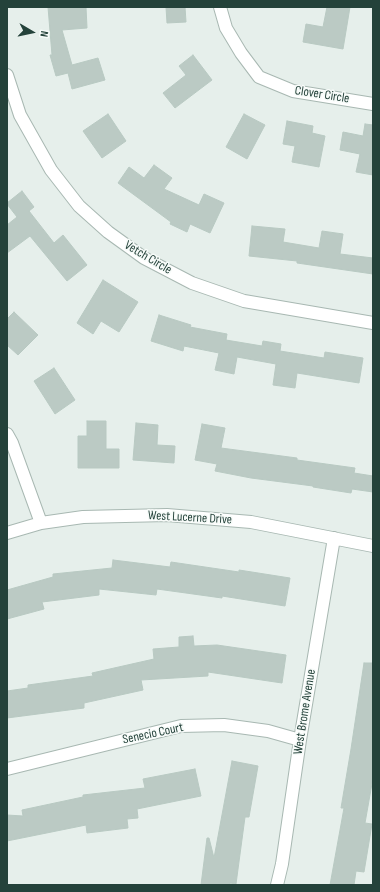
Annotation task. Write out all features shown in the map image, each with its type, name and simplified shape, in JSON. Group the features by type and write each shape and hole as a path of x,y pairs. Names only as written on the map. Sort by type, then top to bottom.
{"street":[{"name":"Clover Circle","path":"220,7 226,28 241,53 259,77 292,92 373,104"},
{"name":"Vetch Circle","path":"7,75 20,114 51,170 79,206 108,232 144,258 192,284 244,302 373,323"},
{"path":"7,434 12,443 41,523"},
{"name":"West Lucerne Drive","path":"7,533 41,523 83,518 168,514 252,522 373,546"},
{"name":"West Brome Avenue","path":"277,885 282,864 300,740 334,538"},
{"name":"Senecio Court","path":"7,769 180,726 224,725 268,731 300,740"}],"building":[{"path":"48,7 86,7 87,28 62,30 72,65 98,58 105,80 72,89 68,73 56,76 50,55 52,55"},
{"path":"166,7 185,7 186,22 167,23"},
{"path":"327,7 350,7 343,49 303,42 306,24 323,27"},
{"path":"193,55 212,80 175,108 163,93 186,75 179,66"},
{"path":"108,114 126,141 102,158 83,131"},
{"path":"244,114 265,125 247,159 226,147"},
{"path":"287,121 313,126 312,133 325,136 319,167 292,162 295,146 283,144"},
{"path":"365,124 373,125 373,175 356,172 360,154 340,150 343,132 363,136"},
{"path":"154,165 172,178 164,189 199,205 204,194 224,203 210,233 190,224 187,232 170,224 171,222 118,183 129,167 144,178"},
{"path":"22,191 34,207 29,211 54,243 63,235 87,265 67,281 30,236 7,253 7,225 17,217 7,203"},
{"path":"252,226 285,229 283,242 319,248 322,231 343,234 340,254 373,258 373,274 297,263 297,261 249,256"},
{"path":"103,280 138,302 119,332 101,321 93,334 77,323"},
{"path":"14,312 38,335 18,355 7,345 7,319"},
{"path":"159,315 191,325 190,327 227,334 226,340 262,346 263,341 281,344 280,351 324,358 325,352 363,358 359,383 297,373 295,388 273,385 276,364 237,357 234,374 215,370 219,353 184,346 183,351 151,341"},
{"path":"54,368 75,400 55,414 34,381"},
{"path":"87,421 106,421 106,449 119,449 119,468 78,468 78,436 87,436"},
{"path":"136,423 158,425 157,445 175,446 174,463 133,460"},
{"path":"202,424 225,428 221,448 297,458 297,460 355,468 354,473 373,476 373,492 352,489 351,493 215,471 217,464 195,460"},
{"path":"113,560 170,567 171,562 290,578 285,606 222,596 222,598 157,589 156,595 99,589 99,595 42,602 44,609 7,619 7,590 53,577 53,574 112,568"},
{"path":"193,636 194,646 217,645 286,655 282,683 208,672 208,676 141,680 143,690 84,703 84,708 7,718 7,691 28,688 28,685 93,676 92,673 154,659 153,649 179,647 179,637"},
{"path":"364,663 373,663 373,778 365,823 372,824 364,872 356,871 354,885 330,885 344,808 341,808"},
{"path":"232,761 258,766 249,817 245,817 236,884 201,885 207,838 209,838 214,858"},
{"path":"195,769 201,796 137,809 138,818 127,819 128,828 87,833 86,825 7,841 7,815 23,816 22,810 83,797 83,795 145,788 143,779"}]}
